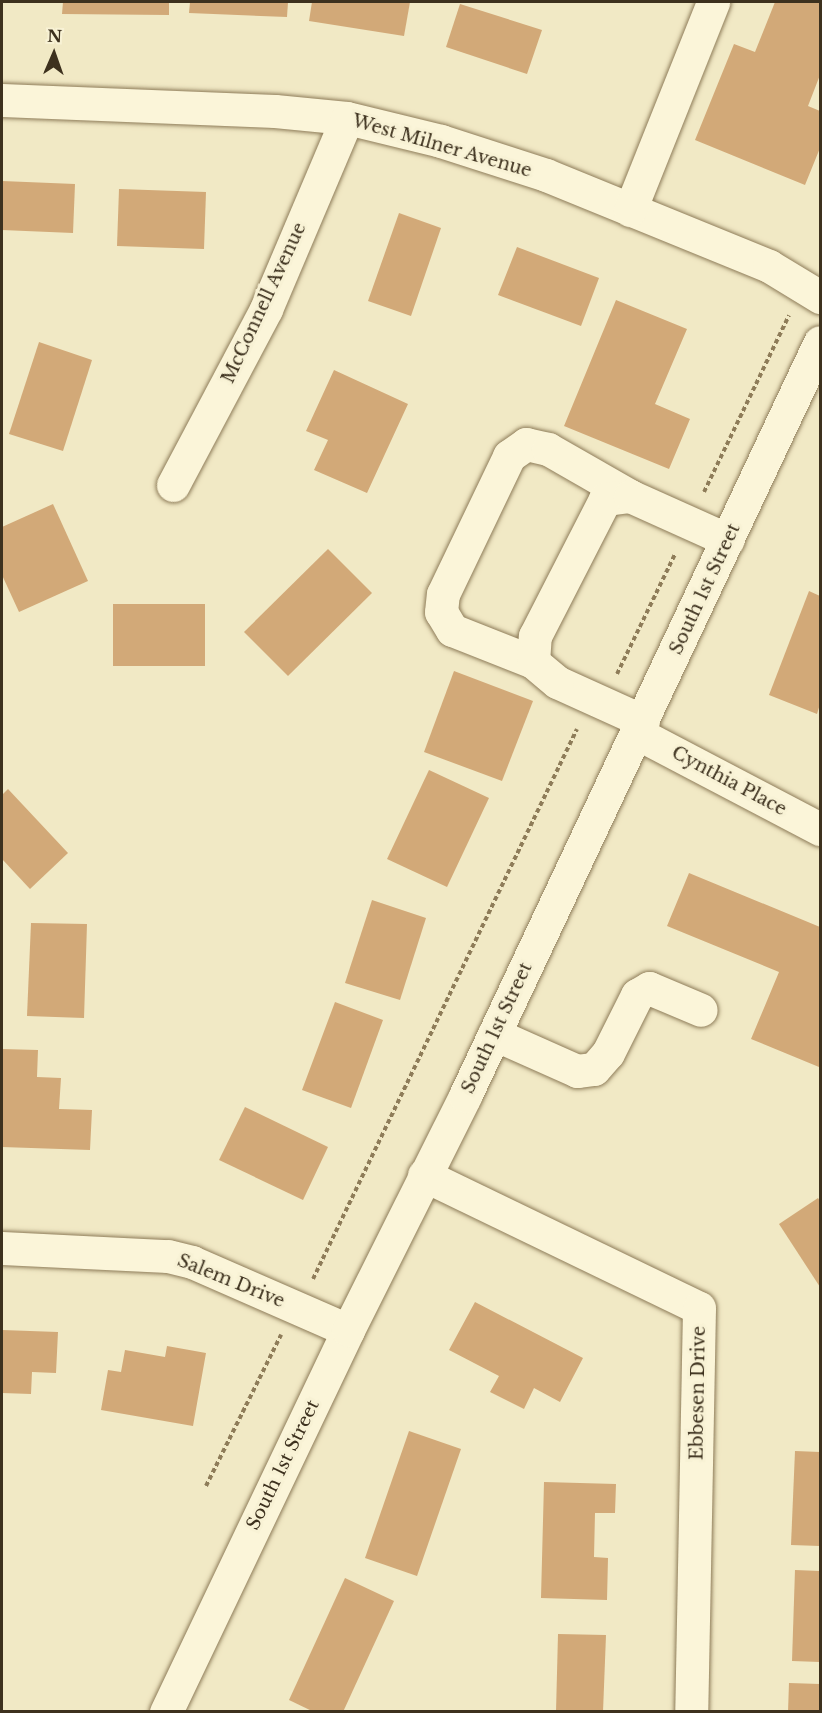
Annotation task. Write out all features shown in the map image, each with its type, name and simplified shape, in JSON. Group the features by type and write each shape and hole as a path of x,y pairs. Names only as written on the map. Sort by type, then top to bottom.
{"street":[{"path":"630,210 713,2"},
{"name":"West Milner Avenue","path":"2,100 275,111 347,118 441,141 536,172 769,266 812,291"},
{"name":"McConnell Avenue","path":"173,485 266,309 347,118"},
{"name":"South 1st Street","path":"166,1712 348,1330 494,1034 820,342"},
{"name":"Cynthia Place","path":"728,540 630,496 548,449 526,444 509,456 443,594 441,612 452,630 533,662 557,682 602,704 820,829"},
{"path":"533,662 535,636 605,499 630,496"},
{"path":"494,1034 577,1071 594,1069 608,1053 637,995 649,988 701,1010"},
{"name":"Ebbesen Drive","path":"424,1175 699,1308 691,1712"},
{"name":"Salem Drive","path":"2,1248 168,1256 192,1262 348,1330"}],"path":[{"path":"206,1486 277,1343 298,1308 566,750 584,715 602,704 690,523 812,291"}],"building":[{"path":"63,2 169,2 169,15 62,14"},
{"path":"190,2 288,2 287,17 189,13"},
{"path":"312,2 410,2 404,36 309,21"},
{"path":"775,2 820,2 820,75 808,106 820,111 820,148 805,185 695,140 734,44 755,52"},
{"path":"460,4 542,30 527,74 446,47"},
{"path":"2,181 75,184 73,233 2,230"},
{"path":"119,189 206,192 204,249 117,246"},
{"path":"399,213 441,228 411,316 368,301"},
{"path":"517,247 599,278 581,326 498,295"},
{"path":"616,300 687,329 655,404 690,419 669,469 564,426"},
{"path":"39,342 92,360 63,451 9,434"},
{"path":"334,370 408,404 367,493 314,470 328,440 306,431"},
{"path":"53,504 88,581 19,612 2,575 2,527"},
{"path":"328,549 372,593 288,676 244,632"},
{"path":"809,591 820,596 820,704 817,714 769,695"},
{"path":"113,604 205,604 205,666 113,666"},
{"path":"454,671 533,701 502,781 424,752"},
{"path":"429,770 489,798 447,887 387,859"},
{"path":"8,789 68,853 30,889 2,859 2,795"},
{"path":"689,873 820,927 819,1067 751,1039 779,972 667,926"},
{"path":"372,900 426,918 400,1000 345,983"},
{"path":"31,923 87,924 84,1018 27,1016"},
{"path":"335,1002 383,1020 351,1108 302,1090"},
{"path":"2,1049 38,1050 37,1077 61,1078 59,1109 92,1110 90,1150 2,1147"},
{"path":"245,1107 328,1147 303,1200 219,1160"},
{"path":"818,1198 820,1201 820,1287 779,1224"},
{"path":"475,1302 583,1358 560,1402 534,1388 524,1409 490,1392 499,1376 449,1350"},
{"path":"2,1330 58,1332 56,1373 32,1372 31,1394 2,1393"},
{"path":"167,1346 206,1353 193,1426 101,1410 108,1370 121,1372 125,1350 165,1357"},
{"path":"409,1431 461,1449 417,1576 365,1558"},
{"path":"795,1451 820,1452 820,1546 791,1545"},
{"path":"544,1482 616,1484 615,1513 595,1513 594,1557 608,1558 607,1600 541,1598"},
{"path":"795,1570 820,1571 820,1662 792,1661"},
{"path":"345,1578 394,1601 343,1712 314,1712 289,1700"},
{"path":"558,1634 606,1635 603,1712 556,1712"},
{"path":"789,1683 820,1684 820,1712 788,1712"}]}
